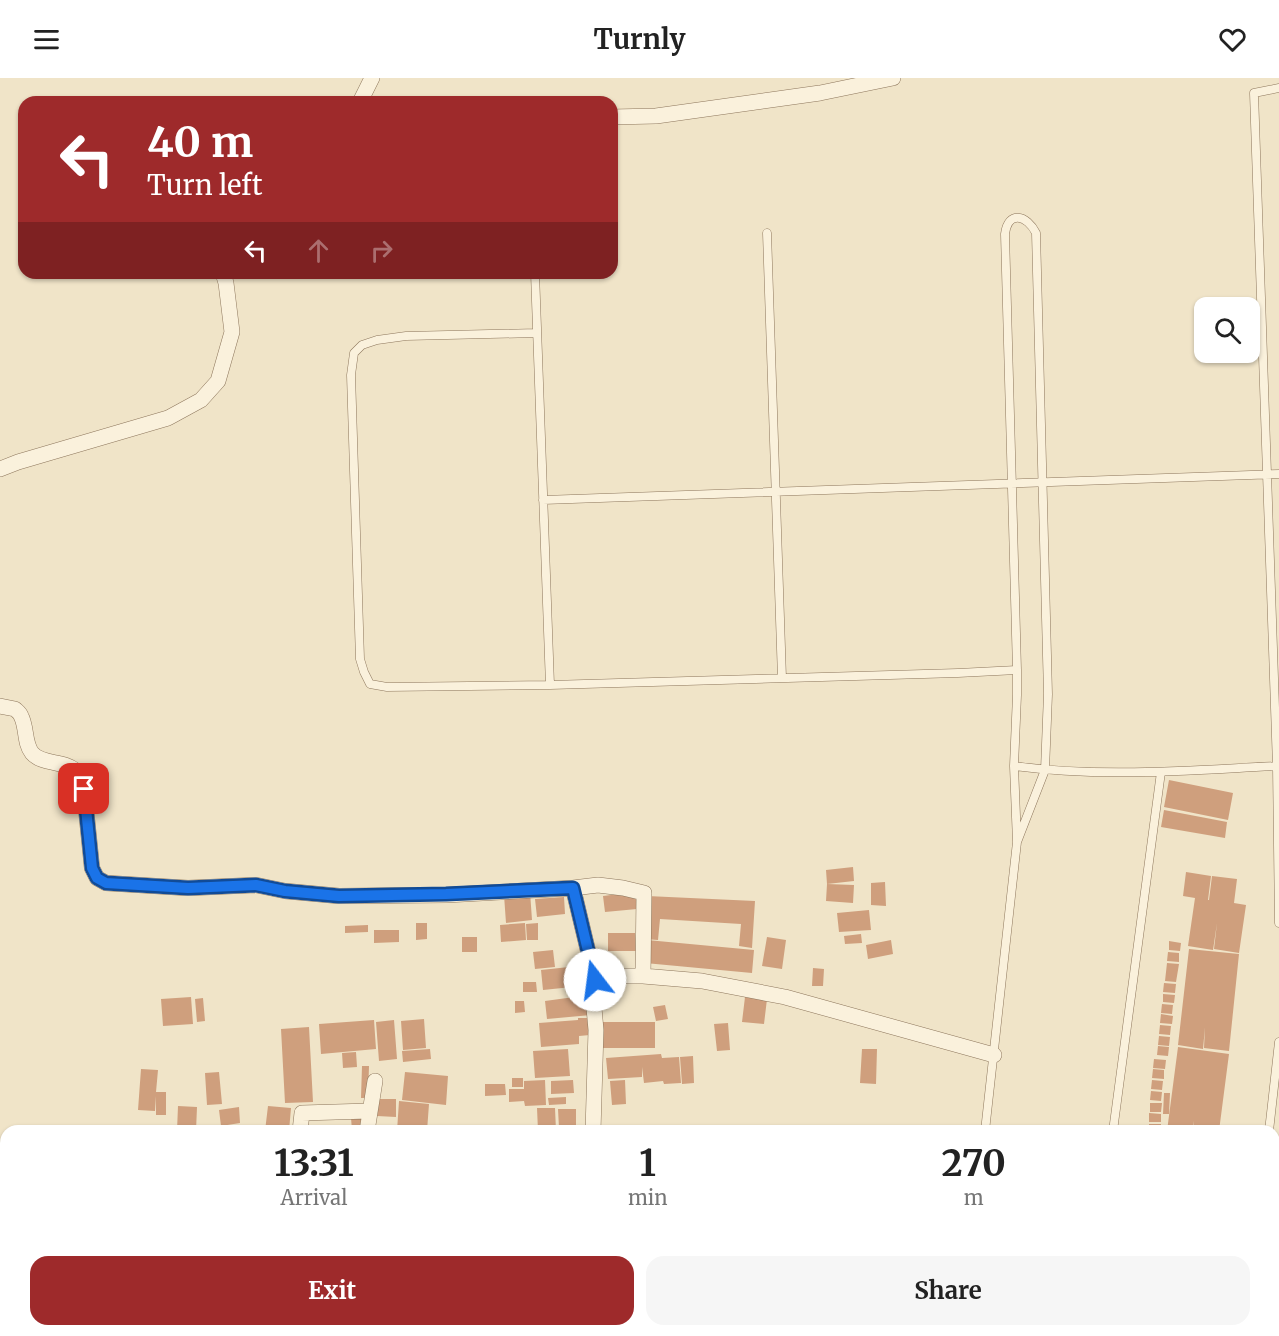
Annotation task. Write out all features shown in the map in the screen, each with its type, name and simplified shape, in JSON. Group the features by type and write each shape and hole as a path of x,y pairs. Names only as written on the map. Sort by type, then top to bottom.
{"street":[{"path":"363,96 372,78"},
{"path":"618,117 680,113 820,93 893,78"},
{"path":"0,469 168,418 201,400 218,381 232,332 225,279"},
{"path":"0,706 15,709 21,716 29,748 34,755 41,759 64,764 79,776 84,789 92,868 97,878 106,883 188,888 256,885 285,891 339,896 446,894 598,885 623,888 644,893 643,976"},
{"path":"573,888 595,980 593,1125"},
{"path":"595,980 618,975 702,981 784,997 994,1054"},
{"path":"368,1125 375,1081"},
{"path":"301,1125 302,1113 369,1111"}],"lane":[{"path":"1279,88 1254,93 1278,766 1279,923"},
{"path":"986,1125 1017,842 1014,766 1017,670 1005,234 1006,225 1014,218 1025,220 1033,226 1036,232 1048,694 1045,770 1017,842"},
{"path":"767,233 782,678"},
{"path":"535,279 550,686"},
{"path":"537,333 406,336 377,340 362,345 354,352 351,375 360,659 370,684 387,687 550,686 1017,670"},
{"path":"543,500 1279,474"},
{"path":"1014,766 1045,770 1161,772 1278,766"},
{"path":"1114,1125 1161,772"},
{"path":"1270,1125 1279,1042"}],"building":[{"path":"1169,780 1233,793 1228,820 1164,807"},
{"path":"1164,810 1227,822 1225,838 1161,827"},
{"path":"853,867 854,881 827,884 826,870"},
{"path":"1186,872 1211,876 1208,900 1212,876 1237,879 1234,903 1246,905 1239,953 1214,949 1217,923 1213,950 1188,946 1195,898 1183,896"},
{"path":"885,882 886,906 871,905 871,883"},
{"path":"827,884 854,885 853,903 826,901"},
{"path":"530,892 532,920 506,923 504,895"},
{"path":"635,892 637,909 605,912 603,896"},
{"path":"647,896 755,901 752,948 739,946 741,924 660,919 658,940 645,939"},
{"path":"564,897 565,914 537,917 535,899"},
{"path":"869,910 871,930 839,932 837,913"},
{"path":"416,923 427,923 427,939 416,940"},
{"path":"525,923 526,940 501,942 500,925"},
{"path":"538,923 538,940 527,940 526,924"},
{"path":"368,925 368,932 345,933 345,926"},
{"path":"374,930 399,930 399,942 374,943"},
{"path":"608,933 635,933 636,951 608,951"},
{"path":"861,934 862,943 845,944 844,936"},
{"path":"462,937 477,937 477,952 462,952"},
{"path":"767,937 786,940 782,969 762,966"},
{"path":"647,940 754,950 752,973 645,963"},
{"path":"891,940 893,954 868,959 866,945"},
{"path":"1169,941 1181,943 1180,951 1169,950"},
{"path":"1189,949 1239,954 1229,1051 1204,1048 1205,1027 1203,1049 1178,1045"},
{"path":"553,950 555,967 535,969 533,952"},
{"path":"1168,952 1179,953 1179,962 1167,961"},
{"path":"1167,963 1179,964 1176,982 1165,981"},
{"path":"569,967 572,987 543,990 541,970"},
{"path":"813,968 824,969 823,986 812,986"},
{"path":"523,982 536,982 537,992 523,992"},
{"path":"1164,983 1176,984 1175,993 1163,992"},
{"path":"1163,994 1175,995 1174,1003 1163,1002"},
{"path":"589,995 591,1015 547,1019 545,1001"},
{"path":"191,997 193,1024 163,1026 161,999"},
{"path":"745,997 767,999 764,1024 742,1022"},
{"path":"203,998 205,1021 197,1022 195,999"},
{"path":"515,1001 524,1001 525,1012 515,1013"},
{"path":"1162,1004 1173,1005 1172,1014 1161,1013"},
{"path":"665,1005 668,1019 656,1021 653,1007"},
{"path":"1161,1014 1173,1016 1172,1024 1160,1023"},
{"path":"578,1018 589,1018 590,1035 579,1036 579,1044 541,1047 539,1023 578,1020"},
{"path":"424,1019 426,1048 403,1050 401,1021"},
{"path":"374,1020 376,1049 321,1054 319,1024"},
{"path":"394,1020 397,1059 379,1061 376,1022"},
{"path":"597,1022 655,1022 655,1048 597,1048"},
{"path":"728,1023 730,1050 717,1051 714,1024"},
{"path":"1160,1025 1171,1026 1170,1035 1159,1034"},
{"path":"309,1027 313,1102 285,1103 281,1029"},
{"path":"1159,1036 1170,1037 1169,1046 1158,1045"},
{"path":"1158,1046 1169,1047 1168,1056 1157,1055"},
{"path":"1178,1047 1229,1054 1220,1125 1194,1125 1194,1121 1193,1125 1168,1125"},
{"path":"430,1049 431,1059 403,1062 402,1051"},
{"path":"568,1049 570,1076 535,1078 533,1051"},
{"path":"862,1049 877,1049 876,1084 860,1083"},
{"path":"356,1052 357,1067 343,1068 342,1053"},
{"path":"661,1054 662,1058 679,1057 681,1083 664,1084 663,1081 644,1083 642,1067 642,1077 608,1079 606,1058"},
{"path":"693,1056 694,1083 682,1084 680,1057"},
{"path":"1154,1059 1166,1060 1165,1069 1153,1068"},
{"path":"362,1066 369,1066 368,1098 361,1098"},
{"path":"141,1069 158,1070 156,1092 166,1092 166,1115 156,1115 156,1096 155,1111 138,1110"},
{"path":"1153,1069 1164,1070 1164,1079 1152,1078"},
{"path":"219,1072 222,1104 207,1105 205,1073"},
{"path":"405,1072 448,1076 446,1105 402,1100"},
{"path":"512,1078 523,1078 523,1087 512,1087"},
{"path":"545,1080 546,1105 525,1106 524,1101 509,1102 509,1089 524,1089 524,1081"},
{"path":"573,1080 574,1093 551,1094 551,1081"},
{"path":"625,1080 626,1104 612,1105 610,1081"},
{"path":"1152,1080 1163,1081 1162,1090 1151,1089"},
{"path":"485,1084 505,1084 506,1095 485,1096"},
{"path":"1151,1091 1162,1092 1161,1101 1150,1100"},
{"path":"1164,1093 1170,1093 1169,1114 1163,1114"},
{"path":"566,1097 566,1104 549,1105 548,1098"},
{"path":"378,1099 396,1099 396,1117 377,1116"},
{"path":"399,1101 429,1104 427,1125 397,1125"},
{"path":"1150,1103 1162,1103 1161,1112 1150,1112"},
{"path":"178,1106 197,1107 196,1125 177,1125"},
{"path":"268,1106 291,1108 290,1125 266,1125"},
{"path":"239,1107 240,1123 221,1125 219,1110"},
{"path":"537,1108 555,1108 556,1125 538,1125"},
{"path":"558,1109 576,1109 576,1125 559,1125"},
{"path":"1149,1113 1161,1114 1161,1122 1149,1122"},
{"path":"351,1118 363,1118 363,1125 352,1125"}],"route":[{"path":"84,789 92,868 97,878 106,883 188,888 256,885 285,891 339,896 573,888 595,980"}]}
